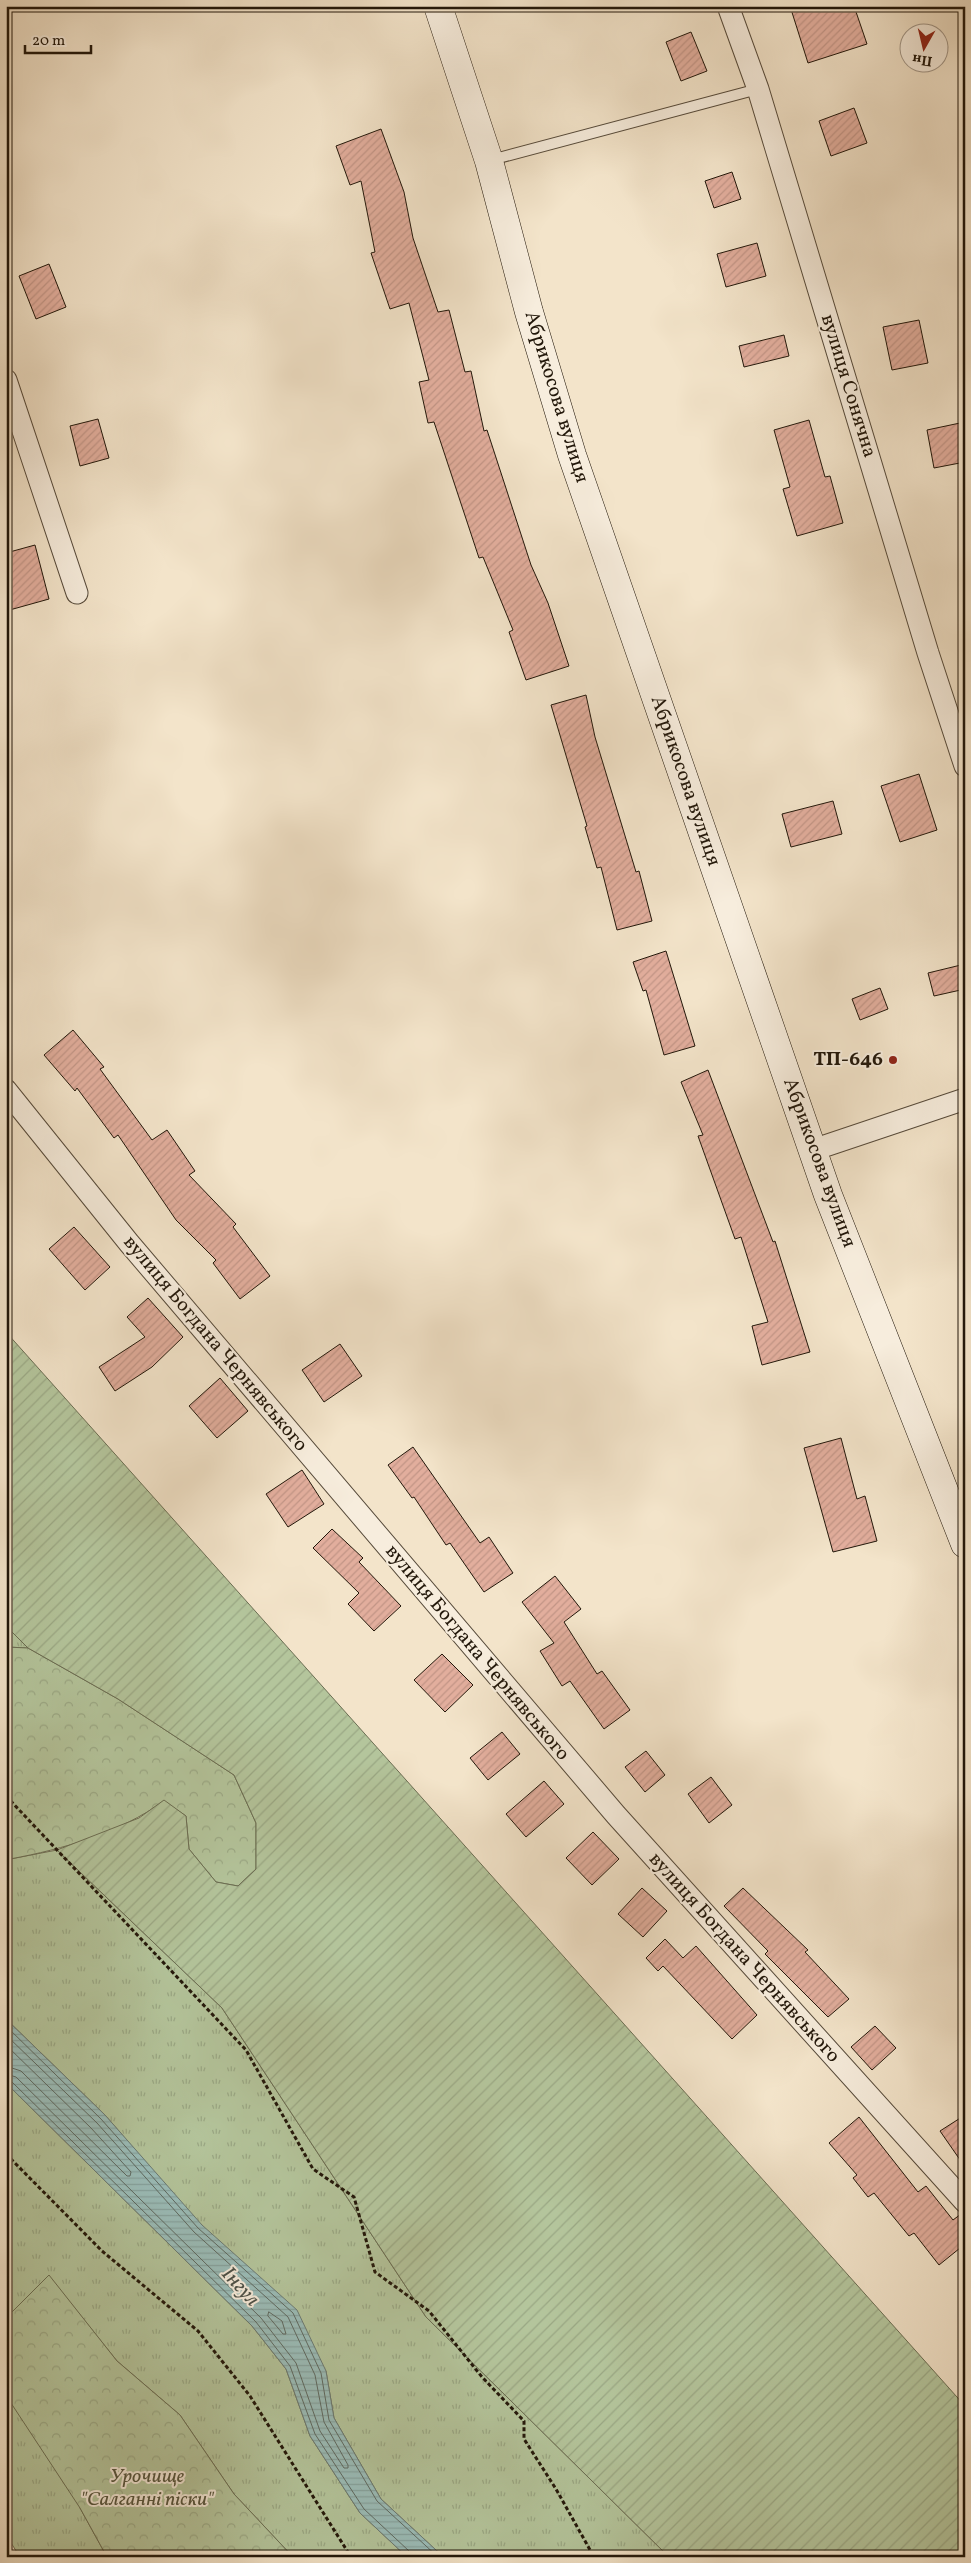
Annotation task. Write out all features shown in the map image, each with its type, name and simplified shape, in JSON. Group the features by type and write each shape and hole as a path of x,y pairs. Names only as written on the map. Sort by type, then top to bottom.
{"street":[{"name":"Абрикосова вулиця","path":"438,6 489,161 529,312 572,455 831,1204 965,1544"},
{"name":"вулиця Сонячна","path":"728,6 758,88 925,644 965,766"},
{"path":"6,380 77,594"},
{"name":"вулиця Богдана Чернявського","path":"6,1090 135,1250 616,1815 965,2202"},
{"path":"812,1150 965,1099"}],"lane":[{"path":"489,161 758,88"}],"path":[{"path":"6,1796 246,2050 313,2169 354,2197 375,2272 429,2311 482,2377 524,2421 524,2439 556,2489 594,2557"},
{"path":"6,2154 102,2251 198,2331 250,2396 351,2557"}],"green space":[{"path":"6,1332 965,2406 965,2557 669,2557 426,2317 222,2008 57,1850 139,1818 164,1800 186,1816 189,1849 216,1882 238,1886 256,1869 256,1823 234,1775 118,1699 28,1648 6,1626"},
{"path":"6,1626 28,1648 6,1647"},
{"path":"6,1647 28,1648 118,1699 234,1775 256,1823 256,1869 238,1886 216,1882 189,1849 186,1816 164,1801 110,1831 71,1845 10,1859 6,1857"},
{"path":"57,1850 222,2008 426,2317 669,2557 448,2557 437,2551 381,2499 334,2418 326,2371 105,2115 6,2019 6,1857 10,1859"},
{"path":"6,2083 252,2326 286,2369 310,2436 360,2513 407,2557 293,2557 234,2494 180,2415 117,2361 49,2276 80,2508 107,2557 20,2557 6,2535"},
{"name":"Урочище \"Салганні піски\"","path":"49,2275 117,2361 180,2415 234,2494 293,2557 107,2557 80,2508 9,2400 9,2315"}],"water":[{"name":"Інгул","path":"6,2019 105,2115 202,2225 297,2310 326,2371 334,2418 381,2499 437,2551 448,2557 407,2557 360,2513 310,2436 286,2369 252,2326 6,2083"}],"building":[{"path":"790,6 854,6 867,44 808,63"},
{"path":"691,32 707,71 681,81 666,42"},
{"path":"854,108 867,143 831,156 819,121"},
{"path":"381,129 404,192 413,238 438,312 449,310 465,372 471,371 484,431 487,430 531,565 548,603 569,666 526,680 509,632 513,630 483,557 479,558 434,422 428,423 419,382 429,380 409,303 390,309 371,253 375,252 361,181 350,185 336,146"},
{"path":"732,172 741,199 714,208 705,181"},
{"path":"757,243 766,276 726,287 717,254"},
{"path":"49,264 66,307 36,319 19,276"},
{"path":"919,320 928,363 892,370 883,327"},
{"path":"784,335 789,356 744,367 739,346"},
{"path":"98,419 109,458 80,466 70,426"},
{"path":"809,420 825,477 830,476 843,523 797,536 783,489 790,487 774,430"},
{"path":"960,423 965,446 965,462 934,468 927,430"},
{"path":"35,545 49,599 6,611 6,553"},
{"path":"586,695 595,737 636,872 639,871 652,921 617,930 601,867 597,868 585,827 587,826 551,705"},
{"path":"919,774 937,830 900,842 881,786"},
{"path":"833,801 842,834 791,847 782,814"},
{"path":"666,951 695,1046 664,1055 646,990 643,991 633,962"},
{"path":"965,964 965,989 934,996 928,973"},
{"path":"880,988 888,1009 860,1020 852,999"},
{"path":"73,1030 104,1067 100,1069 152,1140 167,1130 195,1171 189,1175 236,1224 233,1227 270,1276 240,1299 213,1263 216,1260 176,1220 118,1135 114,1138 77,1088 75,1091 44,1055"},
{"path":"708,1070 773,1242 775,1241 810,1352 762,1365 752,1326 768,1322 741,1237 735,1239 698,1136 703,1135 681,1082"},
{"path":"74,1227 110,1267 85,1290 49,1249"},
{"path":"148,1298 183,1337 152,1367 115,1391 99,1367 145,1337 127,1317"},
{"path":"340,1344 362,1376 324,1402 302,1370"},
{"path":"220,1378 248,1411 217,1438 189,1406"},
{"path":"841,1438 857,1499 865,1496 877,1541 833,1552 804,1448"},
{"path":"413,1447 480,1543 489,1537 513,1573 484,1592 450,1543 446,1545 414,1497 412,1498 388,1465"},
{"path":"302,1470 324,1504 288,1527 266,1494"},
{"path":"332,1529 363,1558 359,1562 401,1606 374,1631 348,1604 359,1593 313,1548"},
{"path":"555,1576 581,1609 564,1622 597,1674 602,1671 630,1710 604,1729 570,1681 562,1686 540,1651 554,1643 522,1602"},
{"path":"442,1654 473,1685 445,1712 414,1680"},
{"path":"502,1732 520,1754 488,1780 470,1758"},
{"path":"646,1751 665,1775 645,1792 625,1767"},
{"path":"711,1777 732,1805 709,1823 688,1794"},
{"path":"544,1781 564,1804 526,1837 506,1814"},
{"path":"593,1832 619,1859 592,1885 566,1858"},
{"path":"642,1888 667,1911 643,1937 618,1914"},
{"path":"743,1888 808,1950 805,1952 849,1999 828,2017 765,1954 768,1951 724,1906"},
{"path":"665,1939 683,1958 696,1946 757,2015 732,2039 663,1966 658,1971 646,1958"},
{"path":"875,2026 896,2048 872,2070 851,2047"},
{"path":"965,2115 965,2167 940,2131"},
{"path":"859,2117 918,2192 926,2186 953,2220 961,2214 965,2214 965,2244 939,2265 914,2233 909,2236 874,2193 868,2197 853,2178 857,2175 829,2143"}],"place":[{"name":"ТП-646","path":"893,1060"}]}
